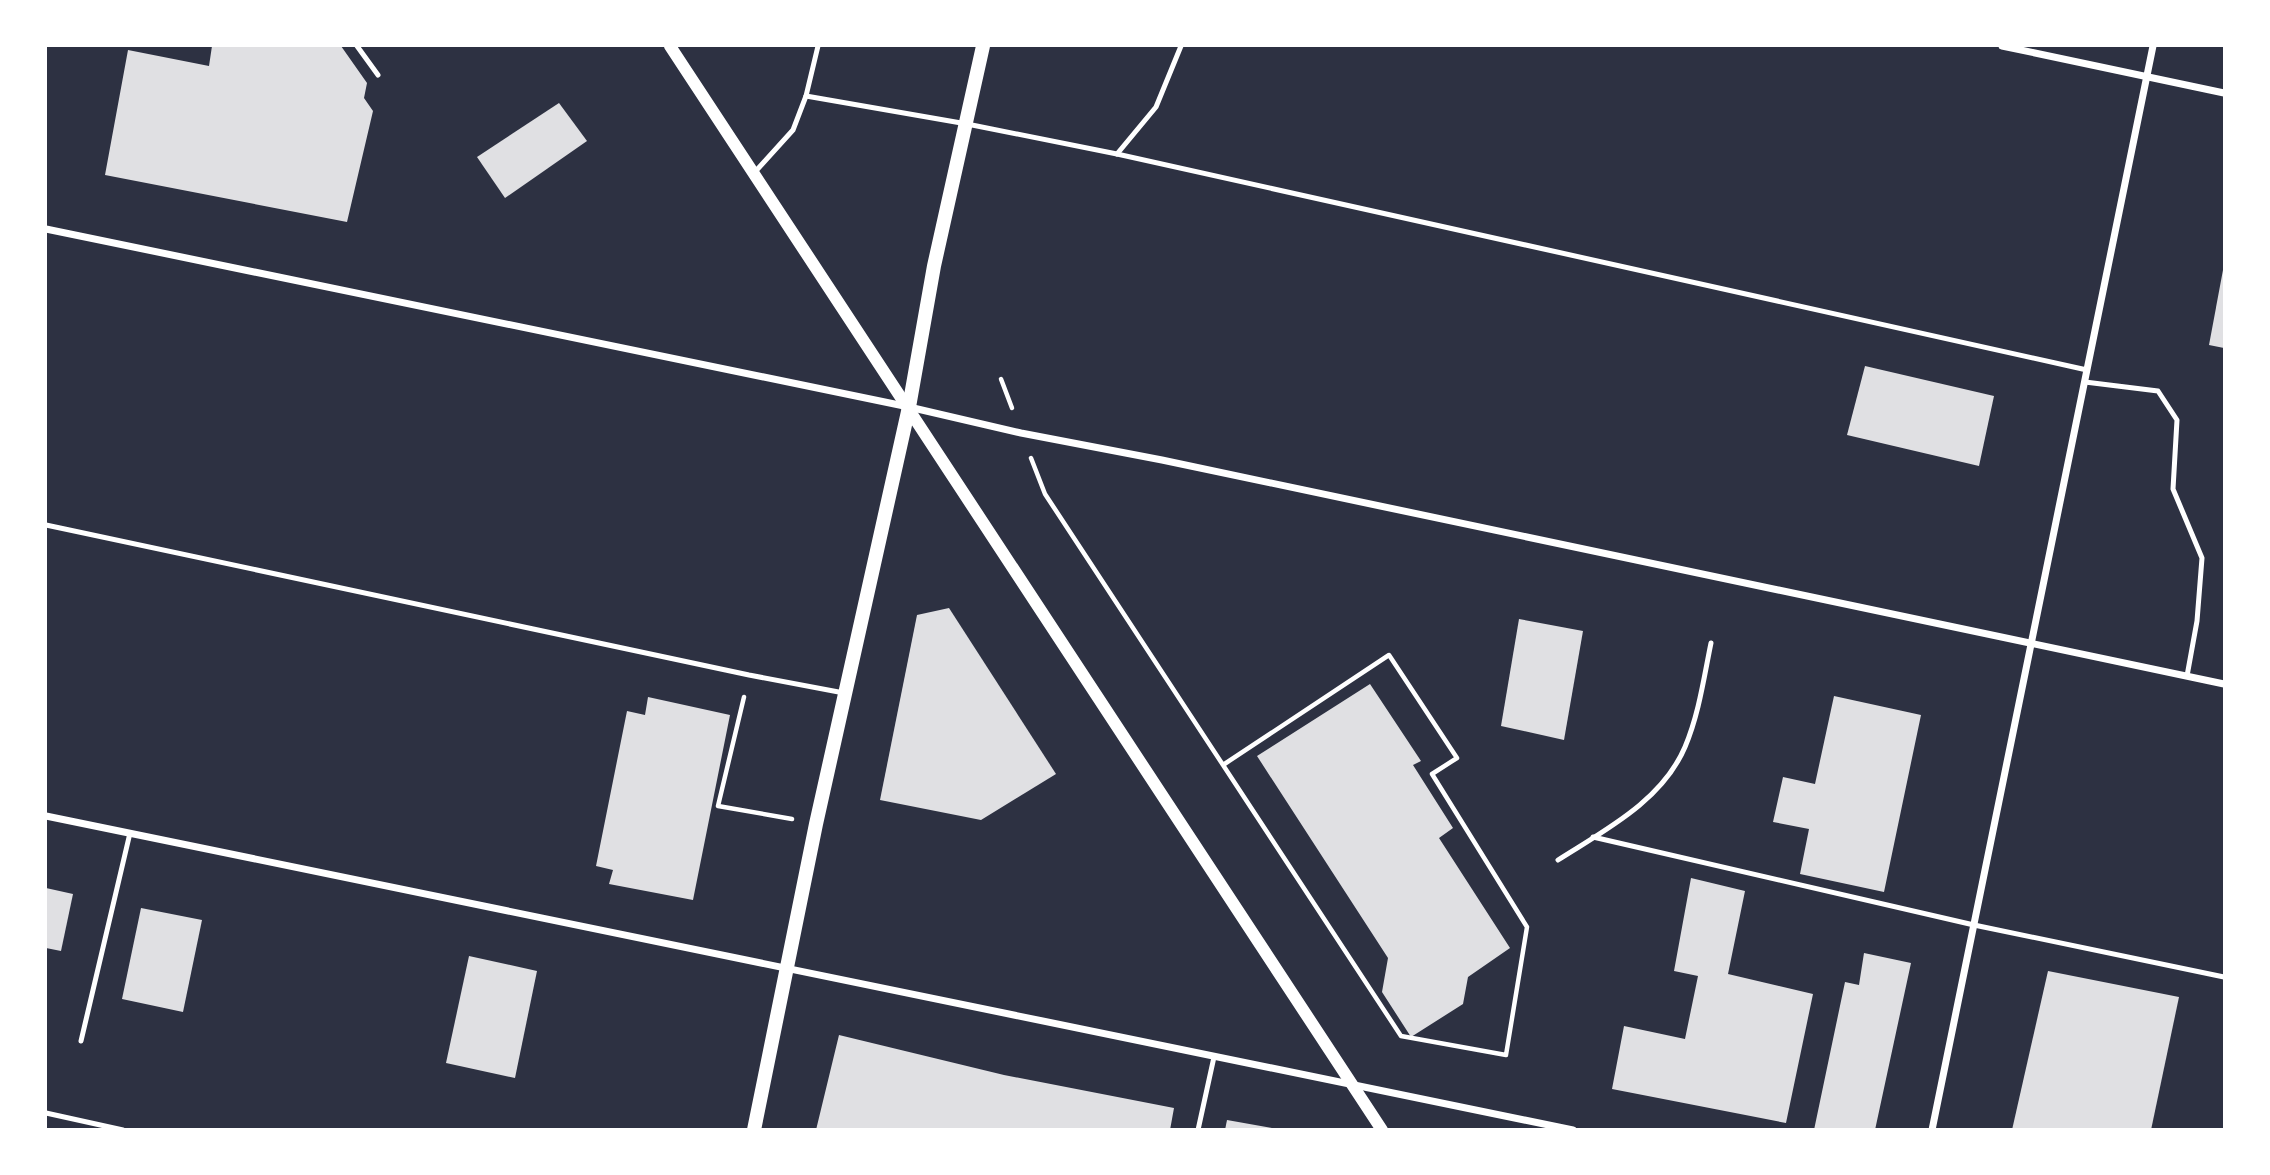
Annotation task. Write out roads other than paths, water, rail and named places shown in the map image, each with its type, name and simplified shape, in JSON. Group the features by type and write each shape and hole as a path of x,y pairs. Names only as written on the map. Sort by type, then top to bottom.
{"main road":[{"path":"754,1129 816,824 908,407 934,266 983,46"}],"street":[{"path":"670,46 1382,1129"},
{"path":"2002,46 2224,93"},
{"path":"1932,1129 2153,46"},
{"path":"46,229 2224,684"},
{"path":"46,816 1573,1129"}],"lane":[{"path":"357,46 378,75"},
{"path":"754,173 793,130 806,96 818,46"},
{"path":"1117,154 1156,107 1181,46"},
{"path":"806,96 1117,154 2087,370"},
{"path":"2085,382 2158,391 2177,420 2173,489 2202,558 2197,621 2187,676"},
{"path":"46,525 845,694"},
{"path":"1558,860 1646,800 1668,777 1684,748 1695,715 1711,643"},
{"path":"81,1041 130,833"},
{"path":"1593,837 1974,925 2224,977"},
{"path":"1198,1129 1214,1057"},
{"path":"46,1113 123,1129"}]}
